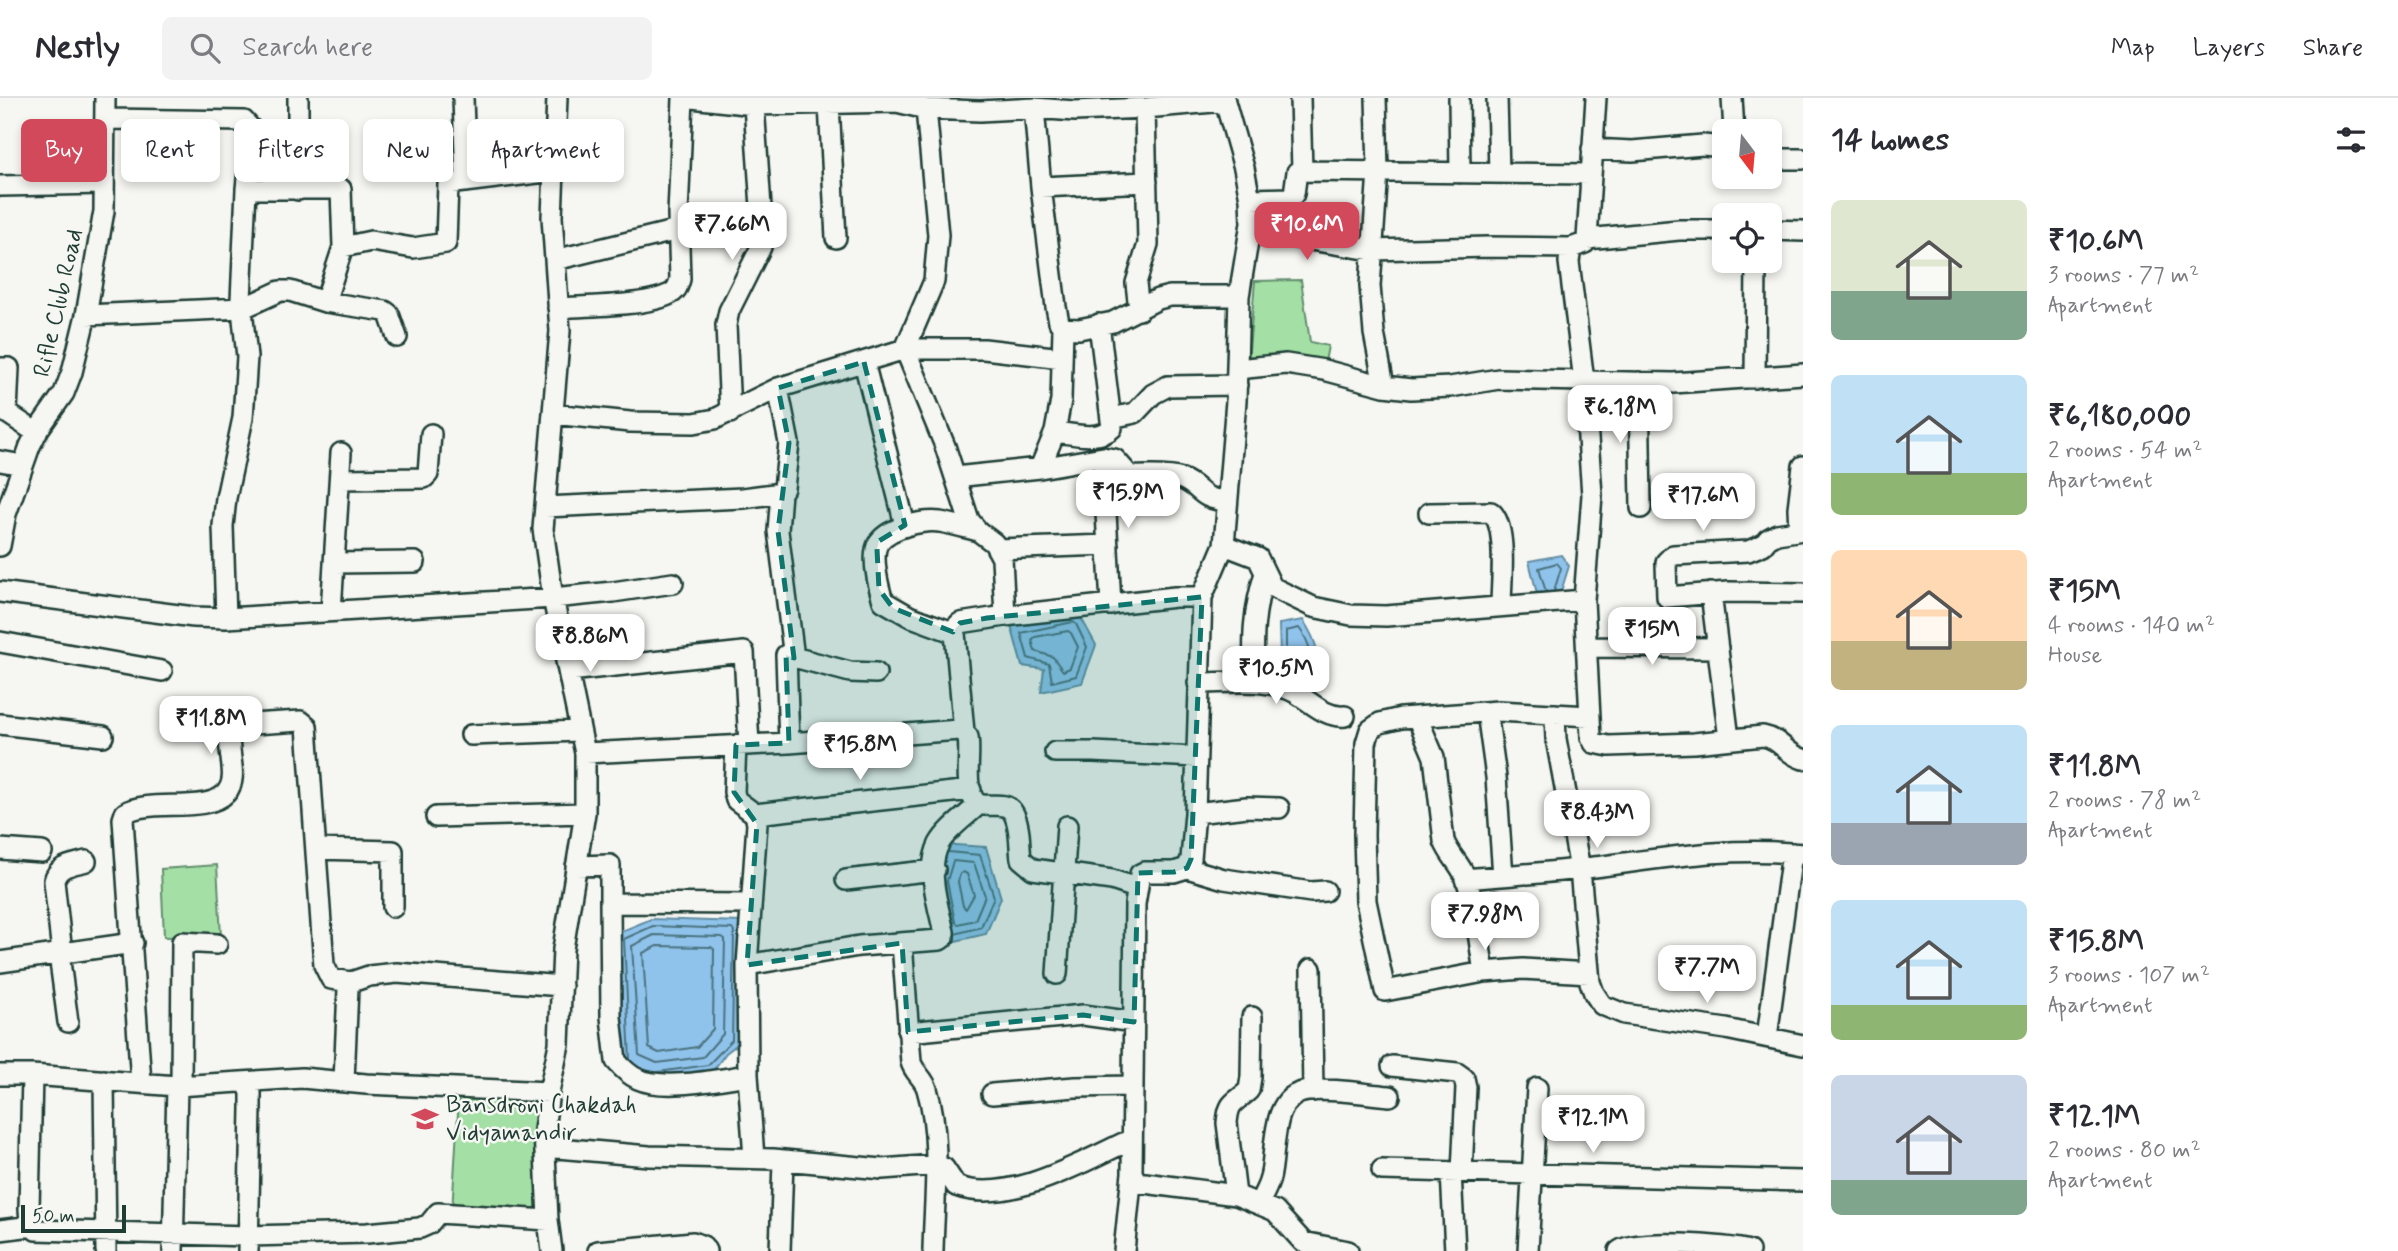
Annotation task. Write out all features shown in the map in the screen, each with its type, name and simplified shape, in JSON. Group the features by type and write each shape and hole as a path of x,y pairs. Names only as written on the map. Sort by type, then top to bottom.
{"street":[{"name":"Rifle Club Road","path":"104,119 105,98"},
{"path":"298,98 298,190"},
{"path":"343,247 371,241 413,248 446,243 448,184 466,182 463,98"},
{"path":"556,119 557,98"},
{"path":"558,308 639,301 669,295 677,289 680,279 679,141 683,98"},
{"path":"692,98 754,105 791,102 897,102 1004,104 1034,108 1075,104 1135,105 1225,100 1250,199 1250,230 1239,296 1237,377 1224,545 1202,597 1195,813 1191,859 1187,868"},
{"path":"1300,98 1303,171"},
{"path":"1376,98 1378,171 1370,286 1374,333 1384,386"},
{"path":"1460,98 1460,173"},
{"path":"1497,98 1499,173"},
{"path":"1595,98 1590,174 1579,243 1569,262 1584,381 1592,495 1584,600 1591,737 1594,743 1601,745 1694,743 1763,736 1774,738 1793,756 1803,759"},
{"path":"1732,98 1733,119"},
{"path":"830,104 836,238"},
{"path":"916,104 938,235 934,282 905,349 945,446 969,520 994,543 1002,558 1004,615"},
{"path":"730,413 726,325 729,311 761,247 762,222 754,105"},
{"path":"1135,105 1147,182 1148,244 1136,283 1139,310"},
{"path":"1034,108 1056,307 1063,328 1061,400 1055,432 1040,468"},
{"path":"107,119 244,121 252,130 246,189 241,300 247,357 243,418 226,498 223,526 226,618"},
{"path":"1592,149 1632,151 1712,146"},
{"path":"1782,159 1803,159"},
{"path":"1250,199 1290,198 1294,194 1297,172 1303,171 1590,174"},
{"path":"552,1251 544,1130 559,1044 563,949 585,813 585,753 553,597 543,529 560,331 552,218 554,182"},
{"path":"1041,187 1147,182"},
{"name":"Rifle Club Road","path":"0,546 6,514 23,465 37,433 64,393 72,372 100,240 104,184"},
{"path":"0,186 104,184"},
{"path":"246,189 341,189 343,247 325,302"},
{"path":"555,260 678,230"},
{"path":"1250,230 1371,250 1579,243 1679,230 1712,230"},
{"path":"1782,230 1803,231"},
{"path":"1755,377 1756,273"},
{"path":"86,315 243,308 280,291 297,292 325,302 385,311 389,314 397,337"},
{"path":"1063,328 1079,329 1112,322 1158,299 1170,296 1239,296"},
{"path":"1055,432 1080,435 1106,433 1112,428 1099,324"},
{"path":"553,414 630,422 694,423 730,413 778,388 905,349 984,349 1062,358"},
{"path":"864,362 905,526"},
{"path":"1111,418 1135,414 1153,394 1168,386 1237,377 1286,364 1324,370 1384,386 1411,389 1499,379 1673,383 1803,374"},
{"path":"0,368 9,368 7,413 37,433"},
{"path":"1639,382 1641,508"},
{"path":"778,388 789,443 778,531 794,657"},
{"path":"340,479 424,478 428,474 430,434"},
{"path":"331,611 341,453"},
{"path":"955,477 1040,468 1103,457 1115,459 1130,476 1179,478 1213,500 1227,501"},
{"path":"1103,457 1111,605"},
{"path":"0,461 23,465"},
{"path":"1803,466 1798,508 1801,530 1777,534 1768,538 1763,545 1748,551 1673,555 1666,562 1667,597 1711,593 1803,593"},
{"path":"545,507 781,494"},
{"path":"1429,513 1490,512 1497,517 1501,546 1501,606"},
{"path":"955,633 909,616 883,601 876,565 879,541 905,526 920,522 939,522 978,531"},
{"path":"997,549 1108,545"},
{"path":"1224,545 1258,558 1272,587 1286,595 1314,607 1351,615 1386,616 1584,600"},
{"path":"334,563 415,562"},
{"path":"1254,682 1252,629 1265,573"},
{"path":"0,592 194,617 226,618 553,597 673,583"},
{"path":"1711,593 1729,739"},
{"path":"747,965 859,946 940,940 944,937 935,892 936,851 975,797 968,742 964,732 955,633 955,628 960,623 1004,615 1175,597 1202,597"},
{"path":"0,642 162,671"},
{"path":"1587,647 1718,648"},
{"path":"569,671 744,652 743,745 734,792 736,800 755,814 975,797 1008,807 1014,813 1021,859 1033,869 1112,880 1136,888"},
{"path":"789,743 786,655 850,672 876,673"},
{"path":"1198,683 1254,682 1277,685 1295,692 1326,713 1345,716"},
{"path":"1589,973 1523,969 1484,972 1385,991 1366,901 1364,835 1366,743 1370,730 1380,723 1417,717 1487,712 1590,716"},
{"path":"1487,712 1496,777 1503,876"},
{"path":"1555,714 1556,739 1580,869 1589,973 1594,993 1602,1005 1624,1014 1726,1029 1803,1045"},
{"path":"1417,717 1434,757 1444,841 1465,879 1484,972"},
{"path":"141,1083 123,828 125,813 136,808 193,804 224,796 232,778 229,738 236,725 302,721 307,726 324,965 331,979 351,982 369,976 397,973 562,986"},
{"path":"0,724 103,736"},
{"path":"471,735 579,730"},
{"path":"585,753 789,743 952,730 964,732"},
{"path":"1055,752 1196,757"},
{"path":"1195,813 1247,807 1279,807"},
{"path":"436,817 585,813"},
{"path":"754,1158 748,1075 747,965 757,837 755,814"},
{"path":"1057,974 1067,826"},
{"path":"0,849 42,852"},
{"path":"316,849 393,851 393,907"},
{"path":"1465,879 1580,869 1728,851 1764,850 1798,854 1767,1037"},
{"path":"68,1022 54,881 61,867 86,861"},
{"path":"576,866 610,865 611,1017 616,1061 637,1079 652,1083 689,1083 748,1075"},
{"path":"1124,1251 1132,1172 1136,888 1140,874 1151,871 1174,872 1187,868 1224,878 1325,891"},
{"path":"846,880 934,870"},
{"path":"610,903 750,904"},
{"path":"173,1242 182,942 217,944"},
{"path":"0,962 133,943"},
{"path":"902,943 908,1032 914,1071 927,1087 933,1120 936,1165 933,1251"},
{"path":"1311,969 1313,1091"},
{"path":"344,1080 348,988 351,982"},
{"path":"908,1032 1083,1015 1133,1022"},
{"path":"1236,1195 1227,1123 1233,1101 1249,1090 1252,1017"},
{"path":"1392,1066 1457,1073 1464,1078 1466,1087 1456,1172 1455,1251"},
{"path":"0,1075 179,1085 281,1079 344,1080 366,1084 549,1092"},
{"path":"32,1075 29,1209 32,1226 36,1230 106,1241 248,1244 408,1230 426,1226 438,1213 548,1220"},
{"path":"104,1080 106,1241"},
{"path":"246,1082 251,1092 248,1244"},
{"path":"992,1094 1075,1087 1133,1086"},
{"path":"1528,1251 1537,1088"},
{"path":"1259,1203 1270,1181 1279,1114 1285,1102 1304,1091 1390,1096"},
{"path":"546,1147 649,1156 754,1158 883,1169 936,1165 944,1168 956,1186 981,1192 1021,1186 1070,1168 1132,1139"},
{"path":"780,1251 783,1161"},
{"path":"1382,1170 1803,1181"},
{"path":"1132,1172 1137,1182 1236,1195 1259,1203 1275,1211 1303,1242 1348,1251"},
{"path":"0,1230 32,1226"},
{"path":"598,1251 693,1242 703,1246 706,1251"},
{"path":"1619,1251 1622,1247 1633,1245 1663,1244 1719,1246 1749,1251"}],"highlighted area":[{"path":"864,362 905,525 879,541 877,549 879,589 893,608 953,632 960,623 987,618 1202,597 1191,859 1187,868 1174,872 1138,873 1134,1022 1083,1015 908,1032 902,943 747,965 757,824 734,792 736,745 789,743 786,655 794,658 778,531 789,443 778,388"}],"green space":[{"path":"1301,280 1310,342 1328,346 1324,367 1248,362 1255,281"},
{"path":"217,865 221,936 164,937 161,869"},
{"path":"459,1096 536,1100 539,1220 452,1212"}],"water":[{"path":"1561,555 1569,566 1558,601 1538,598 1529,561"},
{"path":"1079,614 1096,645 1082,683 1041,692 1044,669 1022,666 1011,625"},
{"path":"1303,620 1317,650 1315,684 1266,686 1267,663 1280,656 1279,624"},
{"path":"940,844 986,847 1001,898 986,934 943,944"},
{"path":"651,919 741,922 739,1043 726,1053 712,1072 654,1080 624,1067 615,934"}],"place":[{"name":"Bansdroni Chakdah Vidyamandir","path":"425,1119"}]}
